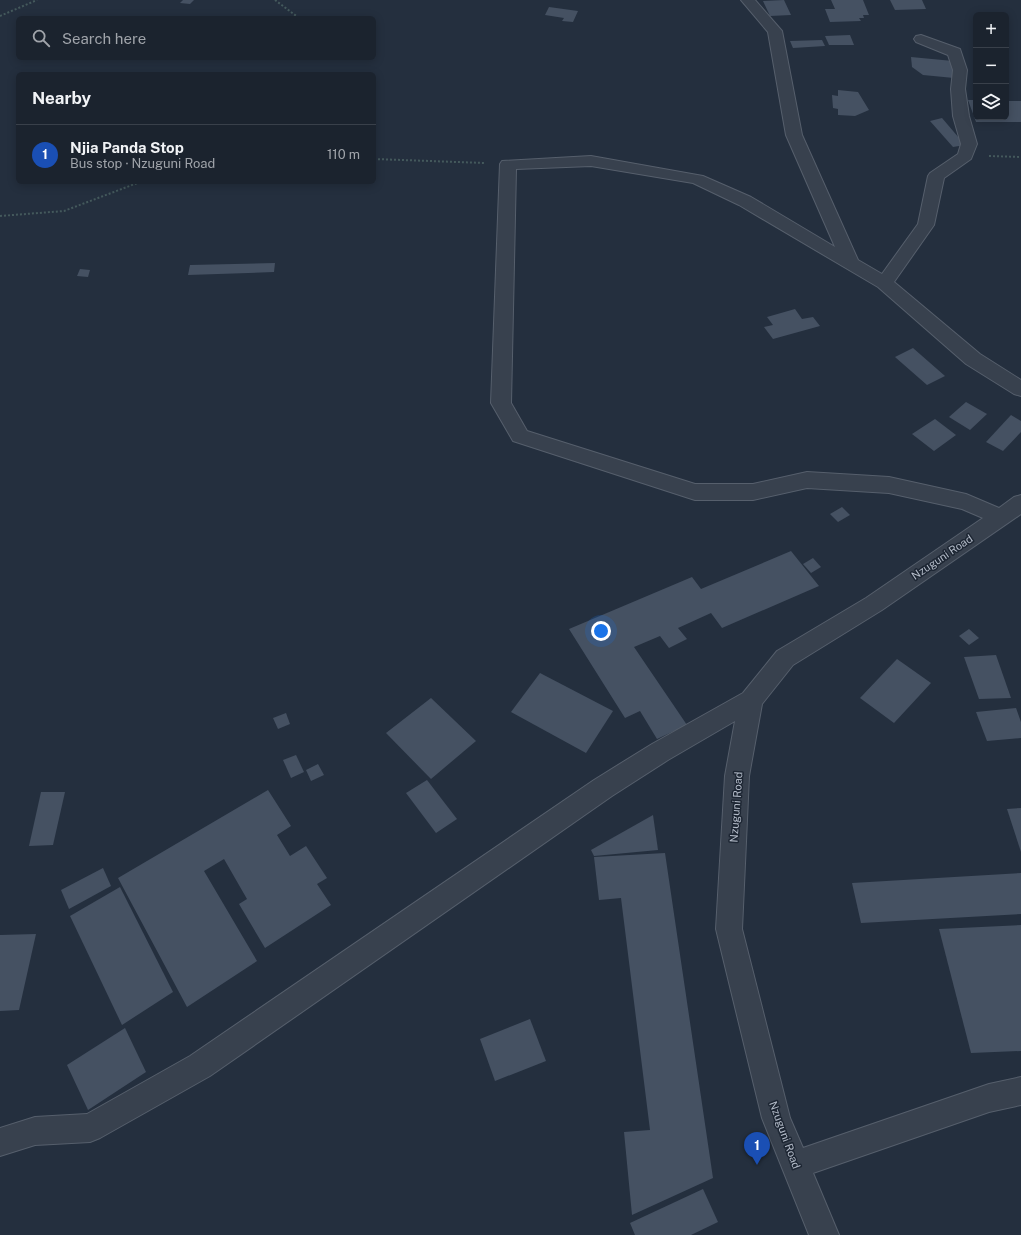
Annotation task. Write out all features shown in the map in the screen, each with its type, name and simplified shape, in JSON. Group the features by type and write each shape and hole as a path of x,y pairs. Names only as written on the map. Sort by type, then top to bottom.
{"street":[{"path":"748,0 775,31 794,136 851,263"},
{"path":"884,283 926,226 936,176 965,156 969,144 961,116 958,89 960,70 955,52 921,39"},
{"path":"1015,508 966,502 889,484 806,480 753,492 695,492 520,436 501,403 508,164 591,161 697,179 745,200 884,283 973,359 1021,389"},
{"name":"Nzuguni Road","path":"824,1235 776,1118 729,929 737,776 752,700 785,658 874,604 1015,508"},
{"path":"0,1142 35,1131 90,1128 200,1066 603,788 660,752 752,700"},
{"path":"795,1165 989,1098 1021,1091"}],"path":[{"path":"0,16 37,0"},
{"path":"275,0 297,16"},
{"path":"965,156 1021,157"},
{"path":"376,160 508,164"},
{"path":"0,216 64,211 135,184"}],"building":[{"path":"183,0 194,0 190,4 180,3"},
{"path":"784,0 791,15 770,16 763,1"},
{"path":"831,0 863,0 869,15 863,15 864,18 859,18 861,21 830,22 825,9 835,9"},
{"path":"890,0 922,0 926,9 895,10"},
{"path":"549,7 578,11 573,22 562,21 564,18 545,15"},
{"path":"850,35 854,45 829,45 825,36"},
{"path":"822,40 825,46 793,48 790,41"},
{"path":"911,57 953,61 954,78 923,75 912,67"},
{"path":"838,90 858,92 869,110 855,116 838,115 838,109 833,108 832,95 838,96"},
{"path":"968,100 973,100 973,114"},
{"path":"1009,101 1021,101 1021,122 976,122 975,120 1009,120"},
{"path":"942,118 965,145 953,147 930,121"},
{"path":"275,263 274,272 188,275 190,265"},
{"path":"80,269 90,270 88,277 77,276"},
{"path":"795,309 802,319 813,317 820,326 773,339 764,327 773,325 767,317"},
{"path":"913,348 945,376 927,385 895,357"},
{"path":"966,402 987,414 970,430 949,417"},
{"path":"1011,415 1021,421 1021,432 1003,451 986,442"},
{"path":"935,419 956,435 934,451 912,434"},
{"path":"842,507 850,515 838,522 830,514"},
{"path":"791,551 819,586 722,628 711,613 678,628 687,639 669,648 660,636 634,647 687,725 657,739 640,711 625,718 569,629 692,577 701,589"},
{"path":"813,558 821,567 811,573 803,564"},
{"path":"969,629 979,638 969,645 959,636"},
{"path":"996,655 1011,698 979,699 964,657"},
{"path":"897,659 931,683 894,723 860,698"},
{"path":"540,673 613,711 586,753 511,712"},
{"path":"431,698 476,741 431,779 386,733"},
{"path":"1016,708 1021,722 1021,738 987,741 976,712"},
{"path":"286,713 290,724 278,729 273,718"},
{"path":"296,755 304,772 291,778 283,760"},
{"path":"318,764 324,775 311,781 306,770"},
{"path":"427,780 457,819 436,833 406,793"},
{"path":"268,790 291,826 277,835 290,856 306,846 327,878 317,884 331,905 265,948 239,904 247,899 224,859 204,871 257,961 187,1007 118,878"},
{"path":"41,792 65,792 53,845 29,846"},
{"path":"1021,808 1021,852 1007,809"},
{"path":"653,815 658,850 594,856 591,850"},
{"path":"665,853 713,1178 632,1215 624,1132 650,1130 621,898 599,900 594,857"},
{"path":"103,868 111,886 69,909 61,890"},
{"path":"1021,873 1021,914 861,923 852,883"},
{"path":"120,887 173,992 122,1025 70,916"},
{"path":"1021,925 1021,1051 971,1053 939,929"},
{"path":"36,934 19,1010 0,1011 0,935"},
{"path":"530,1019 546,1061 495,1081 480,1039"},
{"path":"125,1028 146,1072 88,1110 67,1065"},
{"path":"703,1189 718,1222 691,1235 635,1235 630,1223"}],"place":[{"name":"Njia Panda Stop","path":"757,1165"}]}
